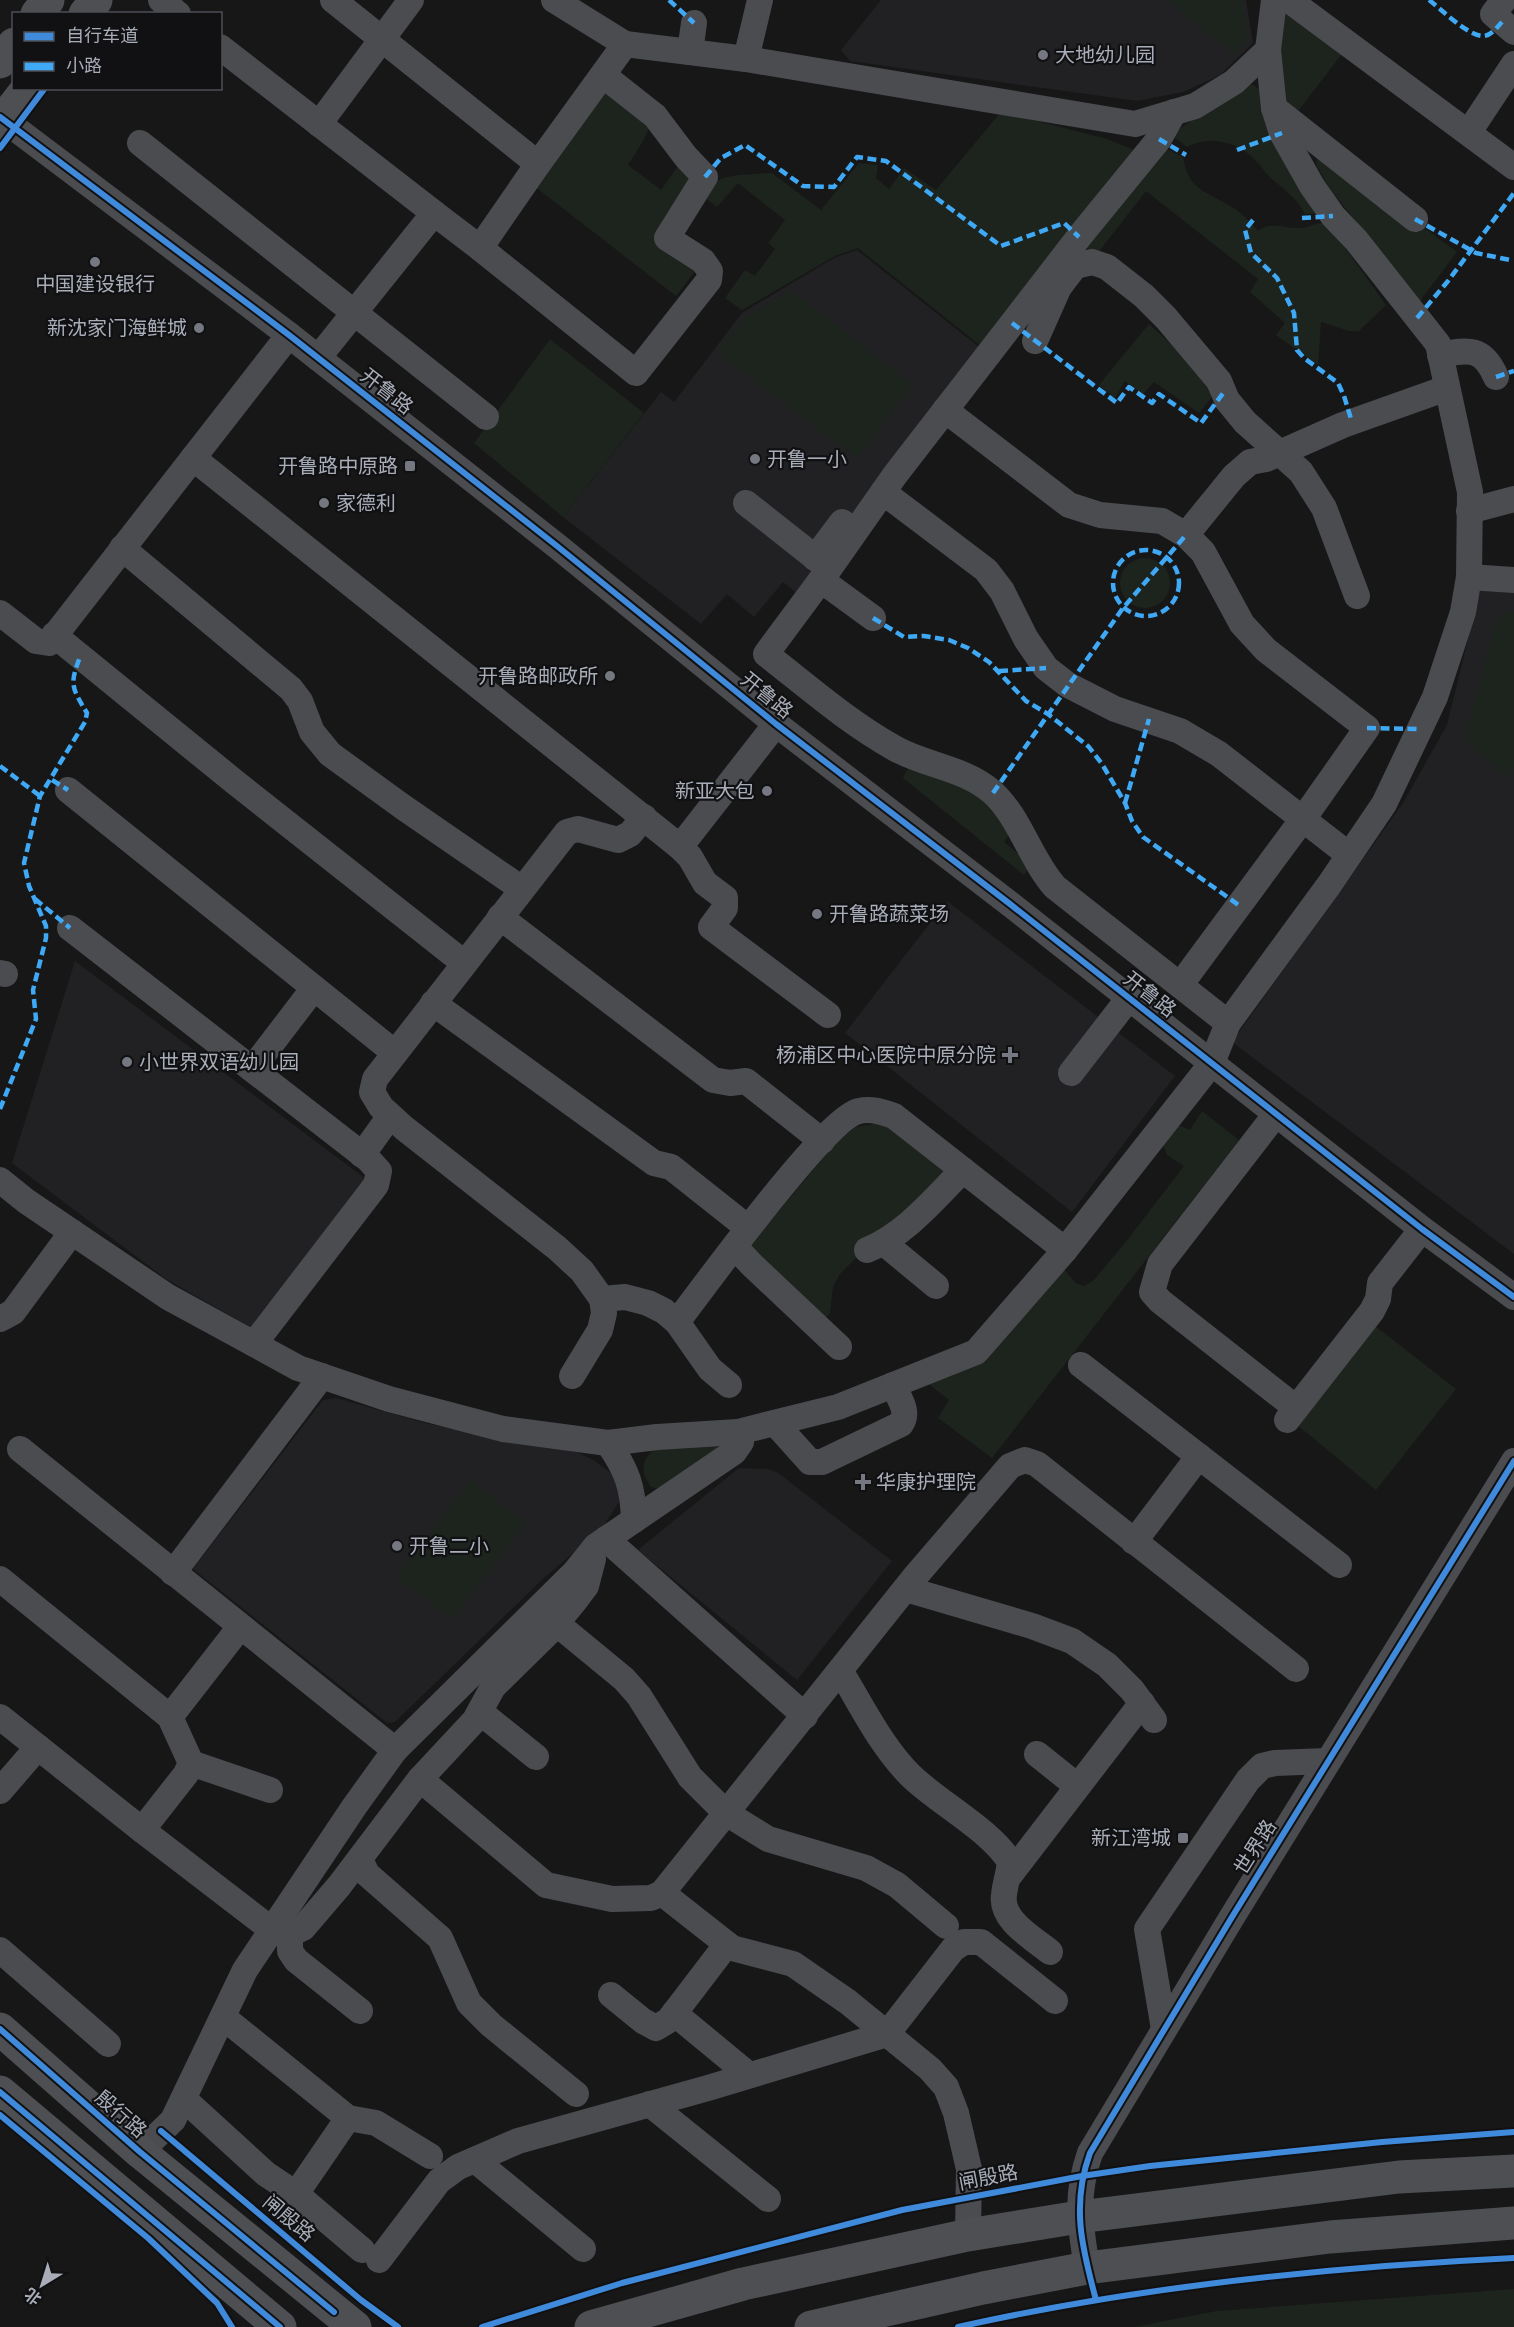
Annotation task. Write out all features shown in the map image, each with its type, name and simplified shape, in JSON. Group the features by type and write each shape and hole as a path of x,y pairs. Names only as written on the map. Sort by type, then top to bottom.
{"main road":[{"path":"39,12 48,0"},
{"path":"0,62 12,47"},
{"path":"1,121 26,90"},
{"name":"殷行路","path":"0,2029 140,2152 355,2327"},
{"path":"0,2092 280,2327"},
{"path":"591,2327 743,2284 968,2235 1079,2217 1400,2177 1514,2171"},
{"path":"811,2327 983,2288 1087,2268 1330,2237 1514,2223"}],"street":[{"path":"161,0 176,12"},
{"path":"333,0 538,164"},
{"path":"319,124 411,0"},
{"path":"554,0 625,44 746,59 1136,124 1195,106 1234,82 1268,50"},
{"path":"746,59 760,0"},
{"path":"0,1180 26,1201 168,1297 298,1368 389,1399 503,1429 608,1443 738,1432 838,1407 976,1352 1065,1250 1212,1063 1228,1023 1384,804 1436,697 1463,612 1468,577 1470,492 1438,344 1356,240 1334,216 1312,186 1282,133 1274,108 1268,50 1274,0"},
{"path":"1289,0 1514,167"},
{"path":"1504,0 1493,14 1514,32"},
{"path":"690,52 694,22"},
{"path":"480,248 625,44"},
{"path":"222,49 480,248 636,373 709,280 710,271 703,261 668,238 705,177 686,157 655,116 603,75"},
{"path":"1469,132 1514,64"},
{"path":"1274,108 1415,219"},
{"path":"822,569 1079,237 1159,139 1174,112"},
{"name":"开鲁路","path":"1,121 289,335 548,539 776,724 1422,1229 1514,1297"},
{"path":"140,143 486,417"},
{"path":"318,358 434,213"},
{"path":"1035,341 1059,287 1075,267 1092,262 1107,267 1144,296 1166,318 1219,381 1227,400 1245,422 1300,472 1324,508 1357,596"},
{"path":"0,613 36,641 49,642 289,335"},
{"path":"1440,355 1465,350 1479,354 1489,361 1496,377"},
{"path":"968,357 766,654 871,735 904,753 968,775 993,793 1012,818 1042,872 1055,887 1228,1023"},
{"path":"1186,535 1234,476 1250,462 1343,425 1447,388"},
{"path":"945,410 1069,505 1100,515 1162,521 1186,535 1203,552 1242,624 1266,650 1367,728 1181,984"},
{"path":"193,458 680,847 690,857 705,883 726,898 725,908 711,927 828,1015"},
{"path":"883,492 986,570 1002,591 1026,639 1046,668 1089,697 1115,709 1180,731 1219,754 1349,855"},
{"path":"1469,511 1514,499"},
{"path":"746,503 822,569 873,618"},
{"path":"122,548 264,664 291,689 300,701 312,732 330,754 522,889"},
{"path":"1468,577 1514,580"},
{"path":"54,636 464,963"},
{"path":"680,847 776,724"},
{"path":"68,790 395,1053"},
{"path":"572,1376 600,1330 604,1313 602,1299 582,1271 390,1116 372,1092 375,1079 567,832 578,829 618,840 630,834 644,817"},
{"path":"500,917 713,1080 730,1083 746,1081 822,1141"},
{"path":"70,928 362,1155 378,1172 376,1185 254,1344"},
{"path":"252,1069 315,988"},
{"path":"1071,1073 1129,998"},
{"path":"433,1003 654,1163 671,1167 742,1238 752,1265 839,1347"},
{"path":"677,1323 742,1238 834,1126 857,1111 876,1110 894,1116 1065,1250"},
{"path":"1276,1114 1160,1263 1152,1292 1291,1414 1372,1311 1378,1299 1380,1283 1422,1229"},
{"path":"362,1155 390,1116"},
{"path":"936,1286 875,1247 906,1227 963,1170"},
{"path":"0,1319 13,1312 72,1232"},
{"path":"602,1299 626,1297 648,1303 664,1311 677,1323 710,1369 729,1384"},
{"path":"1081,1365 1339,1565"},
{"path":"172,1573 322,1376"},
{"path":"775,1423 810,1462 822,1462 901,1424 906,1412 893,1385"},
{"path":"140,2152 173,2120 245,1970 281,1932 354,1807 395,1750 575,1572 601,1543 734,1452 741,1442 738,1432"},
{"path":"608,1443 623,1465 629,1481 633,1494 634,1520"},
{"path":"20,1449 395,1750"},
{"path":"1134,1542 1199,1456"},
{"path":"420,1779 546,1884 612,1899 651,1898 662,1893 906,1588 1010,1466 1025,1460 1037,1464 1296,1669"},
{"name":"世界路","path":"1087,2268 1079,2217 1082,2176 1090,2153 1327,1761 1514,1461"},
{"path":"281,1932 303,1928 360,1859 420,1779 480,1712 493,1687 556,1623 585,1586 601,1543"},
{"path":"601,1543 805,1716"},
{"path":"0,1579 170,1717 191,1763 270,1790"},
{"path":"906,1588 1032,1626 1072,1641 1107,1665 1132,1690 1148,1712 1077,1786 1009,1876"},
{"path":"556,1623 624,1679 639,1696 690,1777 726,1813 768,1839 866,1868 897,1885 946,1926"},
{"path":"170,1717 240,1627"},
{"path":"841,1672 889,1751 911,1775 1006,1856 1010,1862 1003,1897 1006,1913 1050,1952"},
{"path":"480,1712 536,1757"},
{"path":"0,1716 142,1830 281,1932 297,1960 360,2011"},
{"path":"0,1791 38,1746"},
{"path":"1037,1754 1077,1786"},
{"path":"1164,2030 1147,1929 1248,1780 1262,1766 1275,1763 1327,1761"},
{"path":"142,1830 186,1774 191,1763"},
{"path":"360,1859 368,1874 440,1938 469,2003 491,2025 576,2094"},
{"path":"662,1893 732,1948 793,1964 848,2002 930,2069 946,2087 956,2113 969,2169 968,2235"},
{"path":"184,2100 266,2174 296,2194 371,2255 439,2181 458,2167 518,2141 886,2034 953,1949 964,1942 981,1942 1055,2001"},
{"path":"611,1995 643,2021 656,2028 669,2020 727,1944"},
{"path":"0,1950 108,2044"},
{"path":"674,2013 749,2075"},
{"path":"223,2017 348,2118 376,2123 429,2156"},
{"path":"650,2104 768,2199"},
{"path":"296,2194 348,2118"},
{"path":"475,2160 583,2249"}],"shaded area":[{"name":"大地幼儿园","path":"881,0 1246,0 1253,43 1220,75 1183,92 1137,101 850,61 841,50"},
{"path":"1167,0 1243,0 1247,41 1233,54"},
{"path":"1289,9 1345,50 1295,115 1287,109 1280,73 1280,21"},
{"path":"1244,83 1254,85 1262,92 1317,213 1305,214 1294,198 1241,149 1214,141 1195,143 1187,147 1171,135"},
{"path":"606,86 650,126 628,165 661,190 678,166 702,183 668,238 703,261 676,296 534,186"},
{"path":"1001,112 1107,139 1142,153 986,350 858,248 835,256 742,310 725,298 745,270 755,276 775,249 768,243 785,220 738,183 717,207 700,194 707,187 733,176 772,173 821,210 859,163 878,165 876,178 889,189 904,168 936,190"},
{"path":"1161,146 1183,157 1189,177 1194,184 1237,210 1258,231 1274,225 1300,228 1320,223 1328,224 1386,305 1359,331 1349,331 1321,322 1318,365 1276,335 1285,323 1250,292 1258,279 1146,191 1097,254 1083,246"},
{"path":"1319,150 1457,252 1420,301 1330,189 1316,164"},
{"name":"开鲁一小","path":"857,250 984,351 800,596 783,582 754,617 727,594 701,624 563,517 661,392 674,402 742,313 834,258"},
{"path":"790,290 913,384 857,458 716,352 745,318"},
{"path":"1149,324 1203,374 1212,391 1211,398 1199,413 1154,382 1143,394 1125,381 1115,398 1099,385"},
{"path":"550,339 644,413 563,517 474,443"},
{"path":"1145,558 1154,560 1165,569 1170,583 1168,592 1159,603 1145,608 1136,606 1125,597 1120,583 1122,574 1131,563"},
{"path":"1480,590 1514,593 1514,1254 1232,1042 1403,803 1447,725"},
{"path":"1514,611 1514,766 1506,777 1465,739 1494,629 1502,613"},
{"path":"915,767 965,781 1013,829 1004,842 1031,864 1024,875 903,778 907,770"},
{"name":"杨浦区中心医院中原分院","path":"947,901 1175,1076 1072,1212 845,1033"},
{"name":"小世界双语幼儿园","path":"75,961 366,1179 252,1328 166,1279 12,1163"},
{"path":"1202,1111 1239,1140 992,1458 938,1418 949,1400 925,1381 1064,1269 1076,1283 1084,1286 1093,1281 1184,1166 1167,1155 1162,1143 1175,1124 1190,1130"},
{"path":"880,1123 895,1126 959,1170 868,1246 839,1275 833,1287 830,1313 821,1323 744,1253 839,1139 856,1127"},
{"path":"1375,1326 1456,1389 1376,1490 1296,1424"},
{"name":"开鲁二小","path":"336,1398 429,1424 577,1452 595,1461 611,1473 621,1490 621,1499 602,1528 544,1578 395,1722 387,1723 193,1569 323,1400"},
{"path":"718,1444 715,1456 660,1489 651,1487 647,1481 644,1466 647,1457 655,1448"},
{"path":"739,1468 767,1469 777,1472 892,1561 797,1680 639,1549"},
{"path":"471,1480 526,1523 452,1619 397,1577"},
{"path":"1514,2289 1514,2327 1134,2327 1217,2311"}],"marked path":[{"path":"669,0 694,23"},
{"path":"1429,0 1463,27 1478,35 1489,34 1502,22"},
{"path":"1237,150 1282,133"},
{"path":"1159,139 1186,155"},
{"path":"705,177 721,158 745,145 803,186 834,187 857,157 886,161 1001,246 1064,223 1079,237"},
{"path":"1417,318 1448,281 1514,193"},
{"path":"1302,218 1333,216"},
{"path":"1415,219 1476,253 1510,260"},
{"path":"1253,220 1245,230 1251,253 1277,278 1294,313 1297,350 1304,358 1338,383 1352,422"},
{"path":"1012,323 1117,403 1129,387 1152,403 1159,394 1201,423 1224,392"},
{"path":"1496,377 1514,371"},
{"path":"993,793 1123,608 1186,535"},
{"path":"1146,550 1159,553 1169,560 1176,570 1179,583 1176,596 1169,606 1159,613 1146,616 1133,613 1123,606 1116,596 1113,583 1116,570 1123,560 1133,553 1146,550"},
{"path":"873,618 904,637 924,636 949,640 968,648 989,662 1026,701 1048,714 1089,747 1102,764 1143,837 1240,906"},
{"path":"0,1109 36,1019 33,990 46,938 46,926 29,886 24,863 40,796 85,722 87,713 75,692 73,680 80,657"},
{"path":"999,671 1046,668"},
{"path":"1125,803 1149,719"},
{"path":"1367,728 1421,729"},
{"path":"0,766 40,796"},
{"path":"52,780 68,790"},
{"path":"35,899 70,928"}],"cycle path":[{"path":"0,148 44,90"},
{"path":"0,117 289,335 557,546 776,724 1010,904 1422,1229 1514,1297"},
{"path":"1096,2300 1086,2262 1080,2209 1084,2172 1090,2153 1232,1917 1514,1461"},
{"path":"0,2029 140,2152 334,2312"},
{"path":"0,2092 280,2327"},
{"path":"0,2115 148,2238 217,2303 232,2327"},
{"name":"闸殷路","path":"161,2131 361,2300 398,2327"},
{"name":"闸殷路","path":"482,2327 622,2283 902,2210 1082,2176 1150,2166 1382,2142 1514,2132"},
{"path":"958,2327 1096,2300 1234,2280 1374,2267 1514,2258"}],"place":[{"name":"大地幼儿园","path":"1043,55"},
{"name":"中国建设银行","path":"95,262"},
{"name":"新沈家门海鲜城","path":"199,328"},
{"name":"开鲁一小","path":"755,459"},
{"name":"开鲁路中原路","path":"410,466"},
{"name":"家德利","path":"324,503"},
{"name":"开鲁路邮政所","path":"610,676"},
{"name":"新亚大包","path":"767,791"},
{"name":"开鲁路蔬菜场","path":"817,914"},
{"name":"杨浦区中心医院中原分院","path":"1010,1055"},
{"name":"小世界双语幼儿园","path":"127,1062"},
{"name":"华康护理院","path":"863,1482"},
{"name":"开鲁二小","path":"397,1546"},
{"name":"新江湾城","path":"1183,1838"}]}
